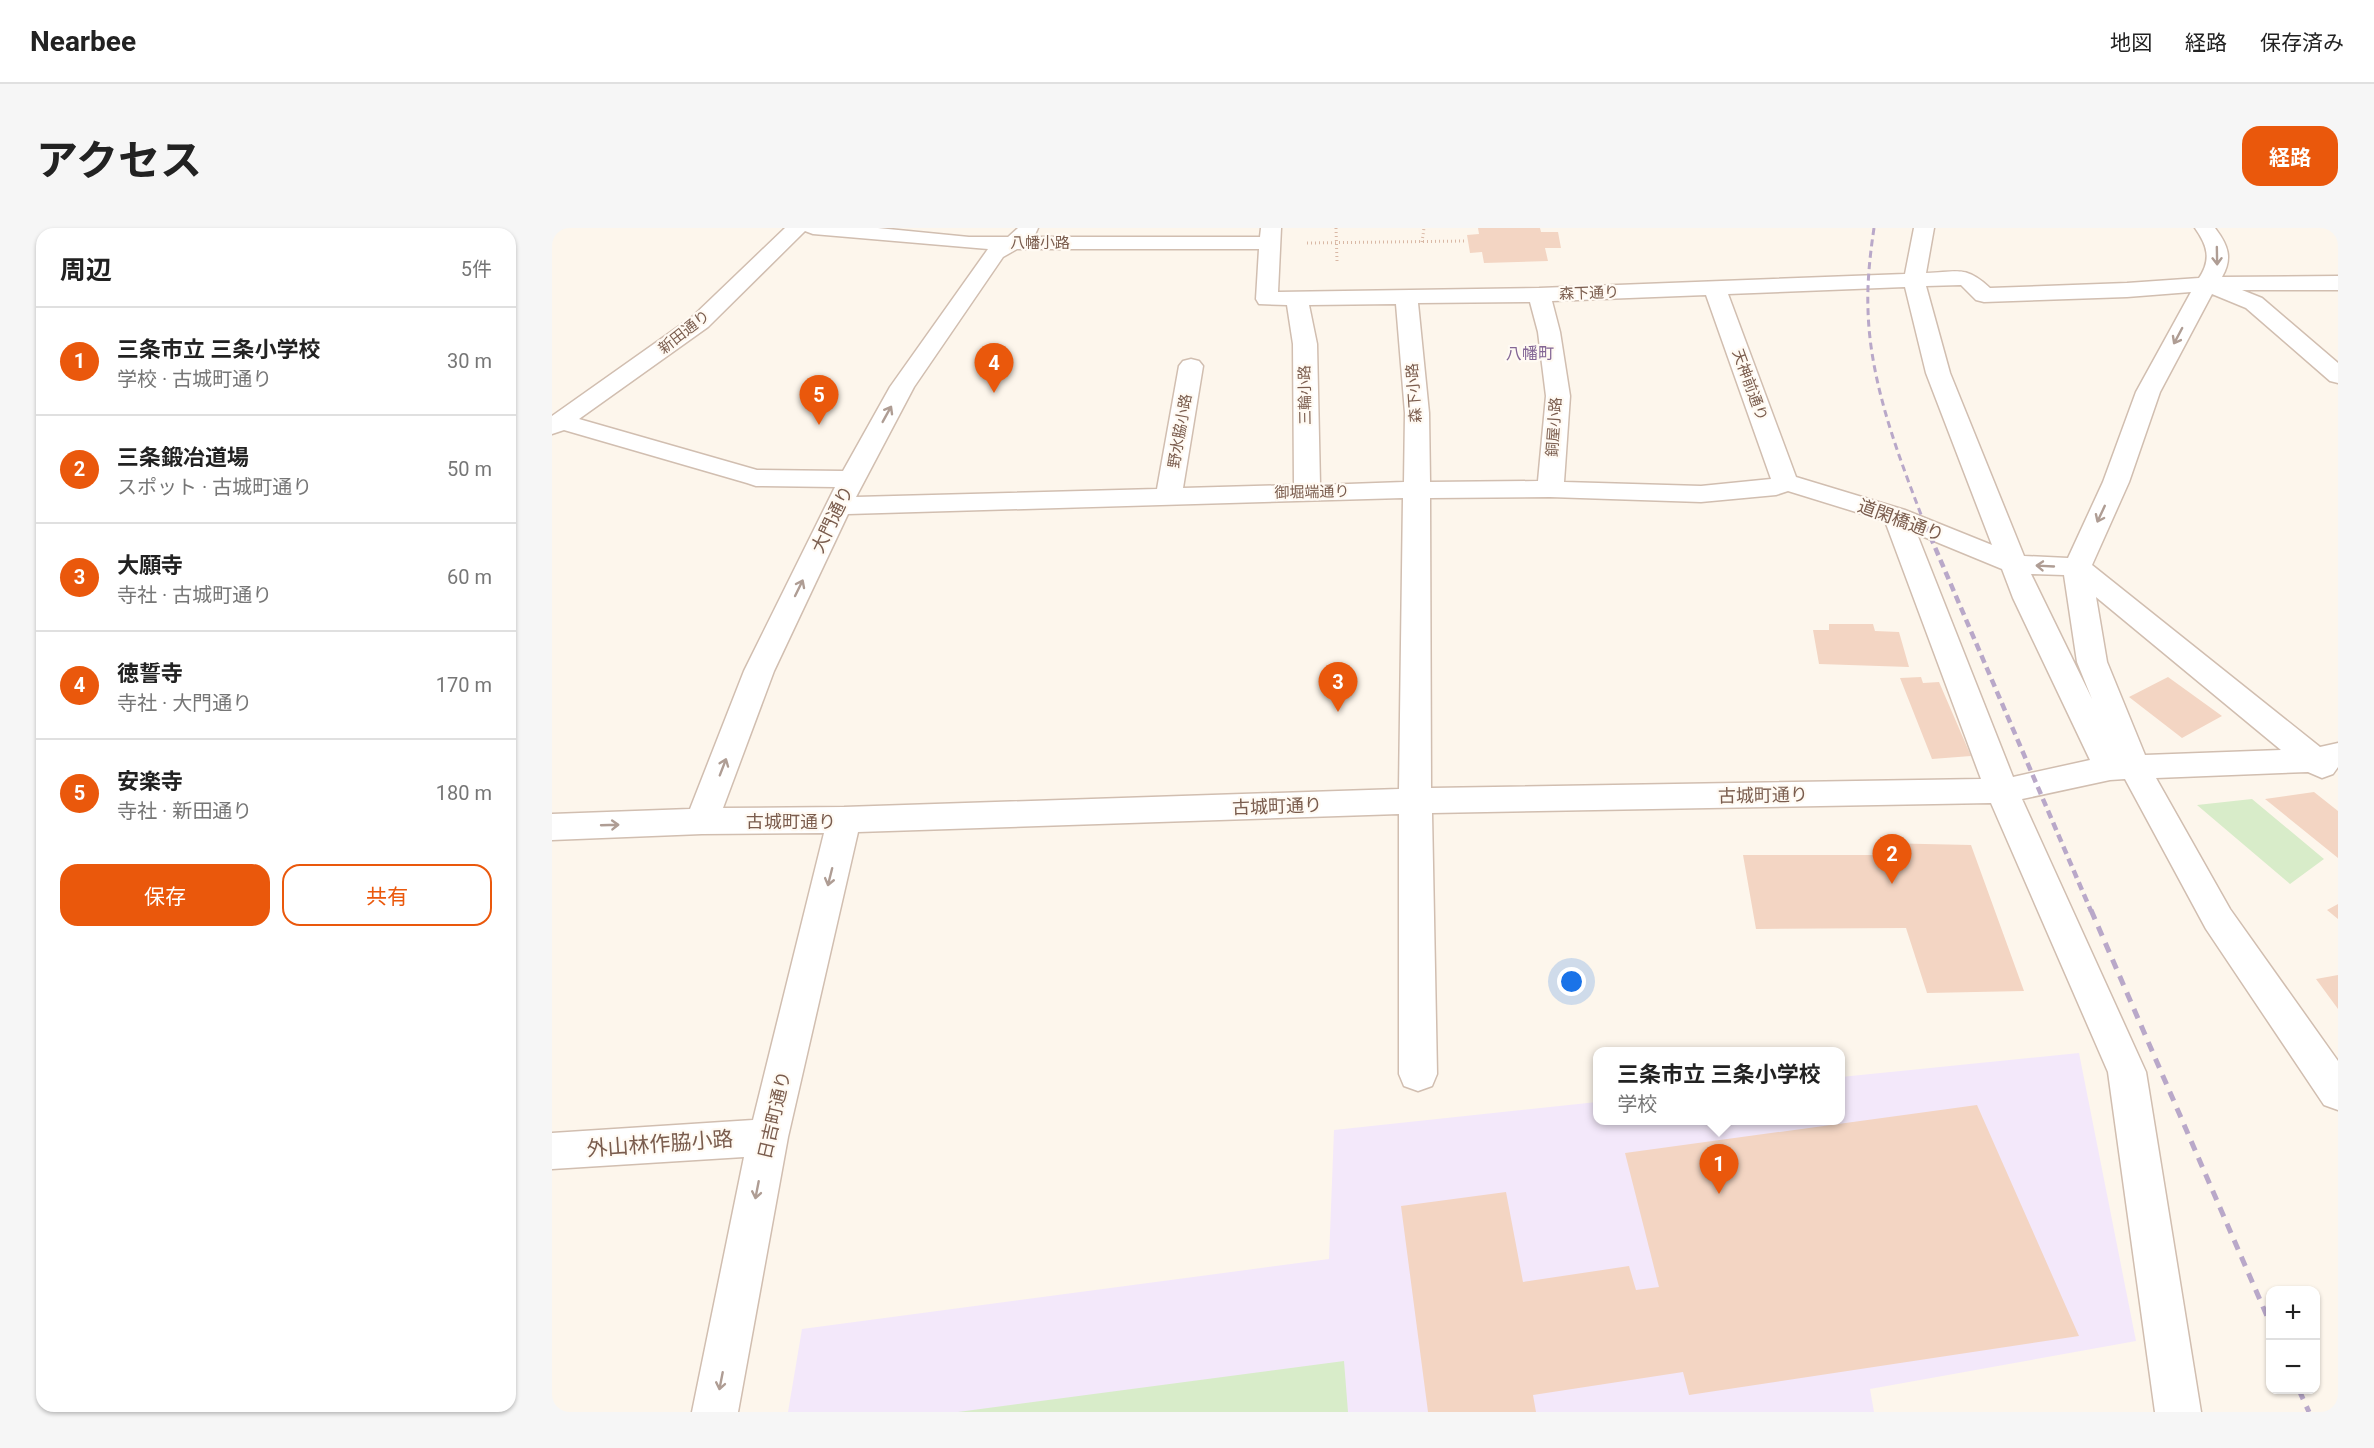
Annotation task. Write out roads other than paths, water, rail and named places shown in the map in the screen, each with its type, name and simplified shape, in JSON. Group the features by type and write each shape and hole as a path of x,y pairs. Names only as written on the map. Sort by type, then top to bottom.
{"street":[{"name":"新田通り","path":"556,424 700,322 797,228"},
{"name":"八幡小路","path":"813,228 969,243 1019,236 1270,236"},
{"path":"1924,228 1914,281 1938,374 2027,598 2122,768 2218,919 2338,1093"},
{"path":"2122,768 2092,662 2077,567 2116,482 2148,392 2206,284 2217,269 2217,243 2205,228"},
{"name":"大門通り","path":"702,821 759,671 852,478 902,387 996,253 1019,236"},
{"name":"森下通り","path":"1270,236 1267,299 1539,295 1966,278 1984,295 2127,290 2206,284"},
{"path":"2206,284 2338,283"},
{"path":"2206,284 2254,303 2338,376"},
{"name":"天神前通り","path":"1715,289 1785,482"},
{"name":"銅屋小路","path":"1539,295 1549,332 1558,396 1550,489"},
{"name":"森下小路","path":"1406,297 1417,413 1415,801 1418,1074"},
{"name":"三輪小路","path":"1297,299 1305,344 1306,492"},
{"name":"野水脇小路","path":"1169,496 1191,366"},
{"name":"新田通り","path":"556,424 756,478 852,478"},
{"name":"道閑橋通り","path":"1785,482 1896,516 2014,564 2077,567"},
{"name":"御堀端通り","path":"838,506 1415,490 1550,489 1701,494 1776,487 1785,482"},
{"path":"1896,516 2002,791 2127,1072 2178,1412"},
{"path":"2077,567 2330,765"},
{"name":"古城町通り","path":"552,827 1415,801 2002,791 2122,768 2330,765"},
{"name":"日吉町通り","path":"715,1412 768,1137 844,820"},
{"name":"外山林作脇小路","path":"552,1151 768,1137"}],"railway":[{"path":"1874,228 1868,300 1874,365 1888,420 1925,525"},
{"path":"1925,524 2091,911"},
{"path":"2091,910 2266,1314"},
{"path":"2301,1394 2309,1412"}],"place":[{"name":"徳誓寺","path":"994,393"},
{"name":"安楽寺","path":"819,425"},
{"name":"大願寺","path":"1338,712"},
{"name":"三条鍛冶道場","path":"1892,884"},
{"name":"三条市立 三条小学校","path":"1719,1194"}],"district":[{"name":"八幡町","path":"1530,353"}]}
